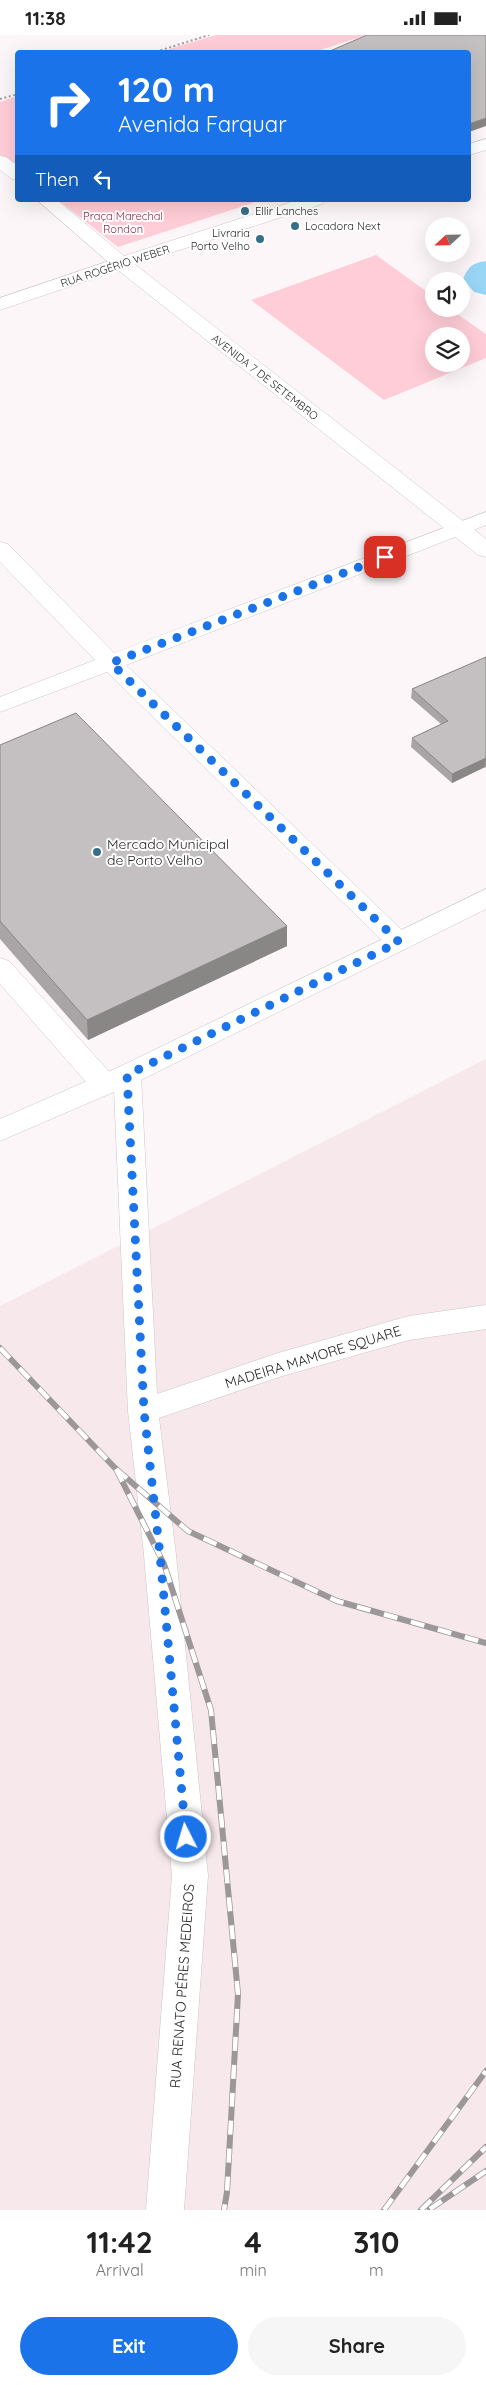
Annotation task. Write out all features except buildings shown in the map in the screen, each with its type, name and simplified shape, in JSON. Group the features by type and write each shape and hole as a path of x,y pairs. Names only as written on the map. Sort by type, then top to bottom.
{"street":[{"path":"471,149 486,144"},
{"path":"0,161 15,173"},
{"name":"AVENIDA 7 DE SETEMBRO","path":"48,202 121,263 486,550"},
{"name":"RUA ROGÉRIO WEBER","path":"0,304 310,202"},
{"path":"0,705 486,518"},
{"path":"0,549 111,663 399,942"},
{"path":"0,1131 116,1079 486,898"},
{"path":"0,967 116,1079"},
{"name":"RUA RENATO PÉRES MEDEIROS","path":"116,1079 144,1411 190,1876 165,2210"},
{"name":"MADEIRA MAMORE SQUARE","path":"144,1411 278,1365 409,1328 486,1317"}],"path":[{"path":"162,50 209,35"},
{"path":"0,99 15,95"}],"shaded area":[{"path":"486,1059 486,2210 0,2210 0,1306"}],"green space":[{"path":"216,35 367,35 320,50 166,50"},
{"path":"15,97 15,167 0,155 0,102"},
{"name":"Praça Marechal Rondon","path":"61,202 256,202 118,247"},
{"path":"376,255 425,290 425,317 462,317 486,334 486,358 470,365 470,327 425,327 425,372 452,372 384,400 251,300"}],"water":[{"path":"486,261 486,295 474,292 470,287 470,272 466,272 471,266"}],"railway":[{"path":"0,1348 116,1469"},
{"path":"116,1469 188,1531 337,1601 486,1643"},
{"path":"116,1469 164,1564 211,1710 238,1994 227,2192 224,2210"},
{"path":"384,2210 486,2071"},
{"path":"421,2210 486,2147"},
{"path":"430,2209 486,2171"}],"place":[{"name":"Ellir Lanches","path":"245,211"},
{"name":"Locadora Next","path":"295,226"},
{"name":"Livraria Porto Velho","path":"260,239"},
{"name":"Mercado Municipal de Porto Velho","path":"97,852"}],"route":[{"path":"186,1837 160,1555 144,1411 129,1158 127,1075 399,942 111,663 385,557"}]}
